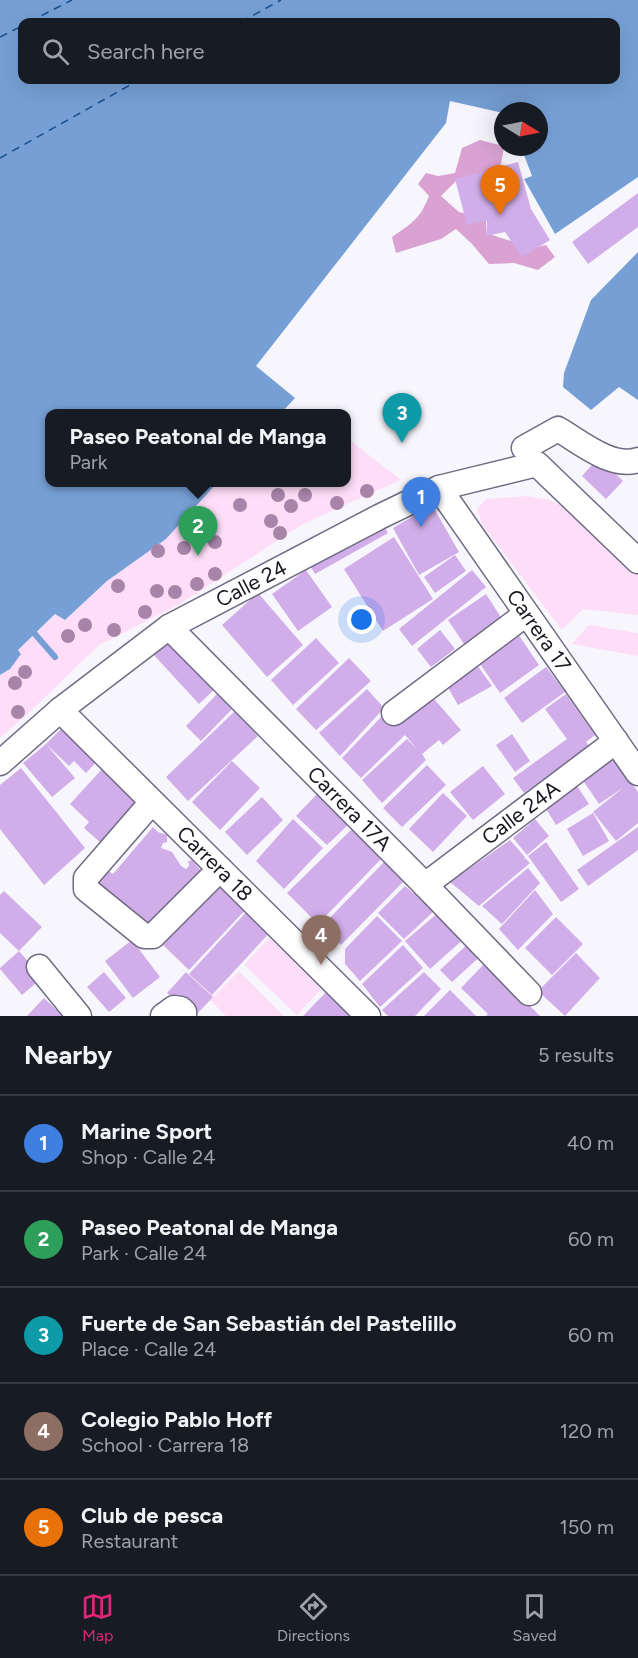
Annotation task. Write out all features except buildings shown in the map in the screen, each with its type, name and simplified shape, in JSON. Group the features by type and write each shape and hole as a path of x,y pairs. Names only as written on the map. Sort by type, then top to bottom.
{"street":[{"name":"Calle 24","path":"0,763 60,710 169,627 439,488 530,456 558,429 605,457 623,462 638,460"},
{"path":"530,456 638,561"},
{"name":"Carrera 17","path":"439,488 638,773"},
{"path":"394,713 526,614"},
{"name":"Carrera 17A","path":"169,627 530,993"},
{"name":"Carrera 18","path":"60,710 368,1016"},
{"name":"Calle 24A","path":"425,885 616,741"},
{"path":"152,802 86,878 86,889 144,936 153,936 220,869"},
{"path":"39,967 79,1016"},
{"path":"163,1016 174,1008 181,1009 184,1016"}],"shaded area":[{"path":"480,140 494,144 494,156 502,156 501,164 486,178 457,180 441,196 459,212 486,218 486,233 533,248 546,245 555,257 538,270 514,263 489,264 456,229 441,239 396,253 392,237 415,220 429,196 418,184 426,173 438,176 455,173 462,148"},
{"path":"351,441 401,480 303,524 180,604 99,645 0,738 0,675 10,668 20,654 18,650 56,614 65,620 107,581 166,539 213,487 351,487"},
{"path":"527,496 549,500 575,512 638,570 638,615 583,609 562,630 483,526 477,509 486,499"},
{"path":"589,625 638,633 638,656 572,644"},
{"path":"273,934 326,984 297,1015 244,965"},
{"path":"239,971 284,1016 226,1016 210,1000"}],"water":[{"path":"0,0 638,0 638,177 555,234 524,179 532,176 524,156 548,156 548,102 494,102 494,111 450,101 446,123 256,366 295,398 285,409 45,409 45,487 213,487 166,539 107,581 65,620 55,614 18,650 21,654 10,669 0,675"},
{"path":"638,252 638,400 619,387 591,410 563,387 564,373 591,300"}],"waterway":[{"path":"34,633 55,657"}],"ferry route":[{"path":"37,18 72,0"},
{"path":"248,18 281,0"},
{"path":"0,37 18,28"},
{"path":"0,158 132,84"}],"place":[{"name":"Club de pesca","path":"500,215"},
{"name":"Fuerte de San Sebastián del Pastelillo","path":"402,443"},
{"name":"Marine Sport","path":"421,527"},
{"name":"Paseo Peatonal de Manga","path":"198,556"},
{"name":"Colegio Pablo Hoff","path":"321,965"}]}
